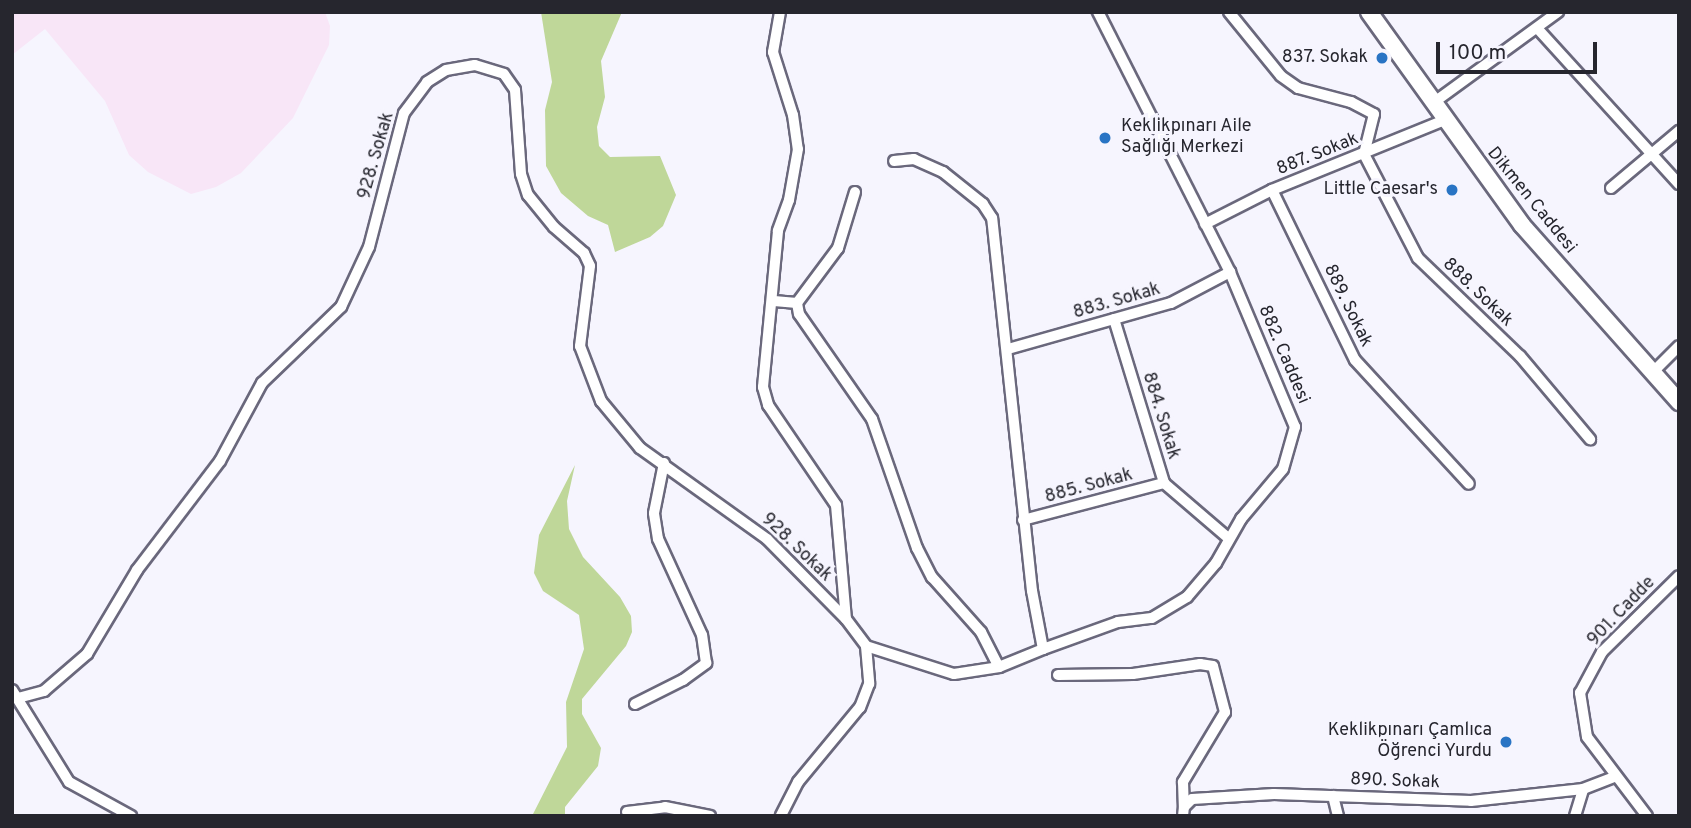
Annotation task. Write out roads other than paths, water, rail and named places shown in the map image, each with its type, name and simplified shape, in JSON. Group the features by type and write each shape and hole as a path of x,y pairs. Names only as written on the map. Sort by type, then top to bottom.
{"main road":[{"name":"Dikmen Caddesi","path":"1368,12 1521,225 1679,402"}],"street":[{"path":"780,12 773,52 793,115 798,149 789,200 778,231 774,301 763,387 768,405 836,505 846,619"},
{"name":"882. Caddesi","path":"866,646 944,673 999,667 1118,622 1152,618 1174,606 1216,563 1227,537 1283,470 1295,427 1230,272 1098,12"},
{"path":"1229,12 1281,76 1298,88 1365,107 1374,114 1364,154"},
{"path":"1433,103 1558,12"},
{"path":"1537,28 1679,184"},
{"name":"928. Sokak","path":"15,694 44,691 87,654 137,570 220,461 262,383 341,307 369,247 404,113 415,94 446,70 475,65 489,67 504,74 515,90 521,174 528,195 554,228 584,253 590,266 580,346 601,401 640,448 767,539 846,619 866,646"},
{"name":"887. Sokak","path":"1205,224 1272,190 1444,120"},
{"path":"1611,188 1679,131"},
{"name":"888. Sokak","path":"1364,154 1418,258 1520,356 1590,439"},
{"path":"894,160 926,162 983,204 992,218 1008,349 1023,520 1043,649"},
{"name":"889. Sokak","path":"1272,190 1355,360 1469,484"},
{"path":"797,303 830,264 856,191"},
{"name":"883. Sokak","path":"1008,349 1171,303 1230,272"},
{"path":"774,301 797,303"},
{"path":"797,303 806,326 873,419 917,548 932,578 981,632 999,667"},
{"name":"884. Sokak","path":"1114,319 1164,483 1227,537"},
{"path":"1654,371 1679,346"},
{"path":"635,704 683,680 706,663 702,635 658,539 655,505 664,463"},
{"name":"885. Sokak","path":"1023,520 1164,483"},
{"name":"901. Cadde","path":"1647,816 1614,777 1587,737 1580,693 1602,652 1679,576"},
{"path":"781,816 798,782 860,706 869,684 866,646"},
{"path":"1058,675 1133,674 1200,664 1213,666 1225,712 1183,782 1184,812"},
{"path":"15,694 69,782 131,816"},
{"name":"890. Sokak","path":"1184,812 1192,799 1333,796 1471,801 1583,789 1614,777"},
{"path":"1575,816 1583,789"},
{"path":"1333,796 1338,816"},
{"path":"628,812 665,807 710,816"}],"place":[{"name":"837. Sokak","path":"1382,58"},
{"name":"Keklikpınarı Aile Sağlığı Merkezi","path":"1105,138"},
{"name":"Little Caesar's","path":"1452,190"},
{"name":"Keklikpınarı Çamlıca Öğrenci Yurdu","path":"1506,742"}]}
